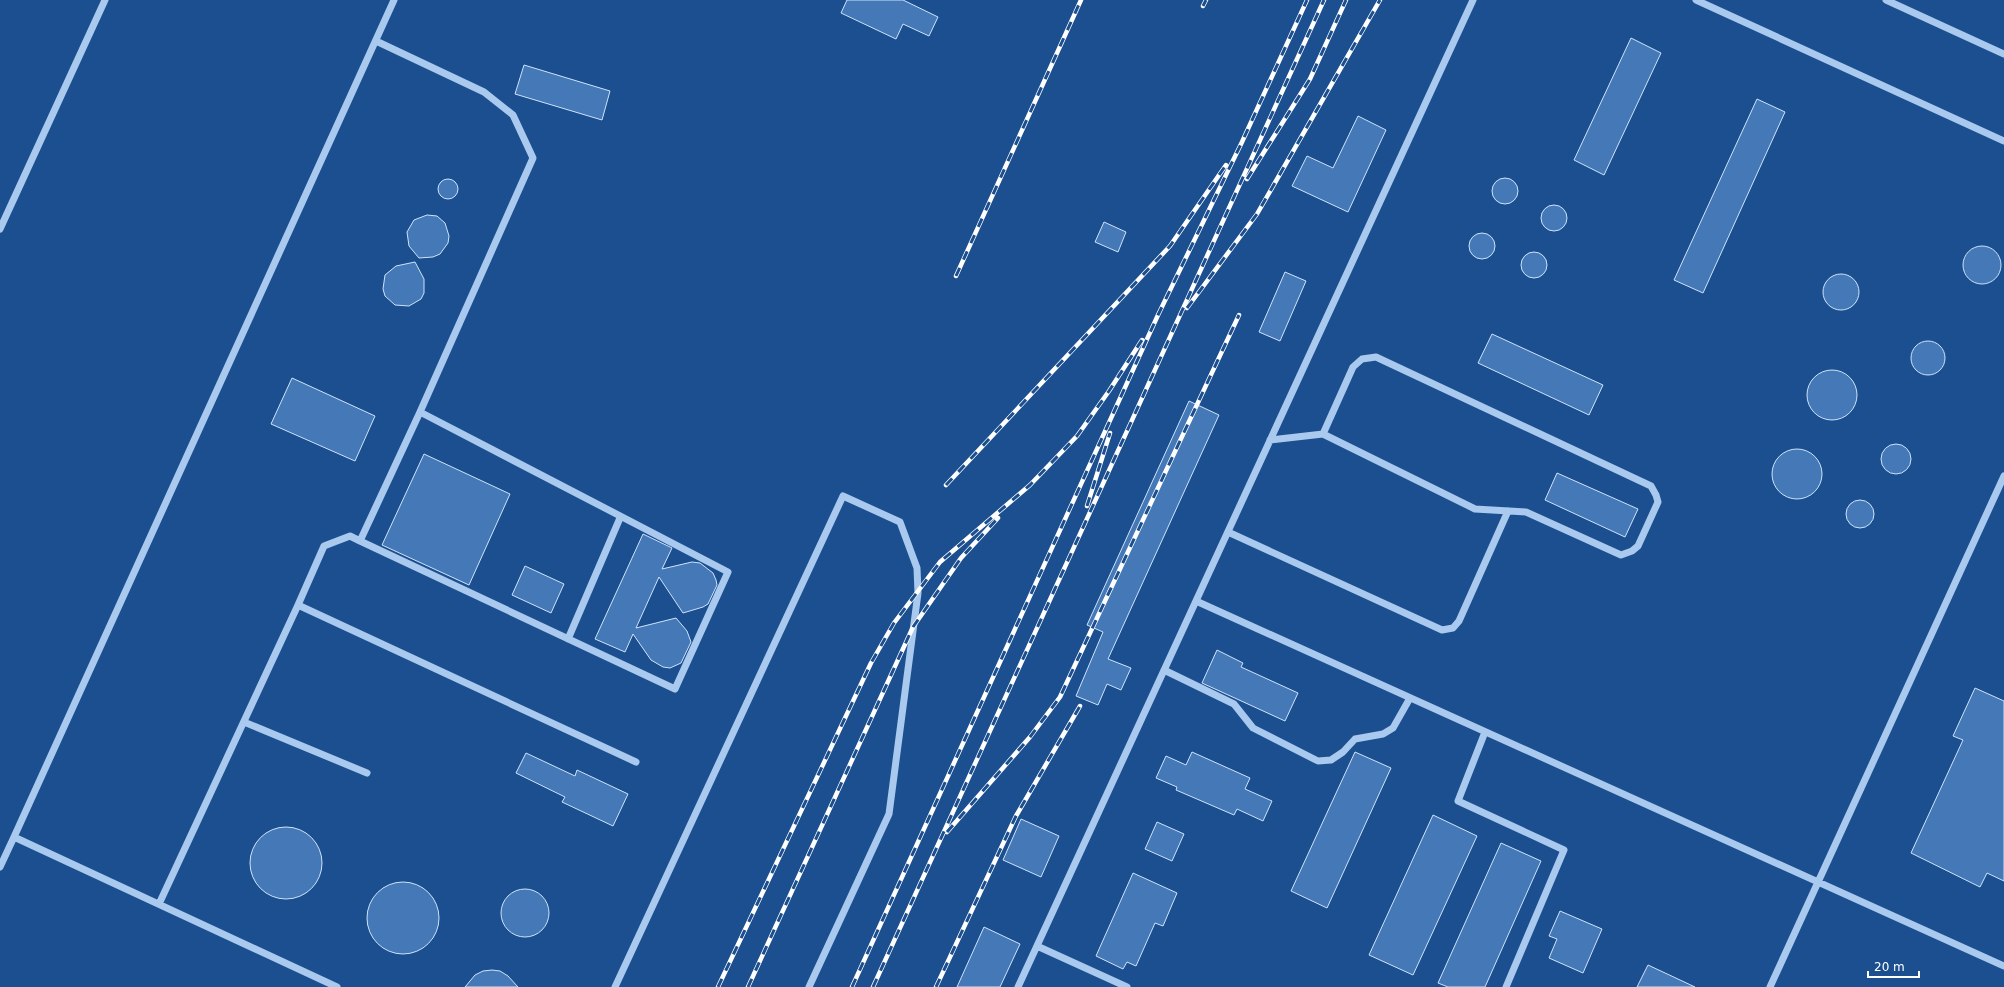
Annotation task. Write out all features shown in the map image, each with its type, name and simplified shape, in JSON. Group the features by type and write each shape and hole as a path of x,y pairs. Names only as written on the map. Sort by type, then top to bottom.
{"street":[{"path":"0,229 105,0"},
{"path":"0,867 394,0"},
{"path":"1018,987 1473,0"},
{"path":"1696,0 2004,141"},
{"path":"1886,0 2004,54"},
{"path":"360,541 420,412 533,158 513,115 484,92 376,41"},
{"path":"1270,440 1323,434 1475,509 1526,512 1621,554 1632,552 1638,546 1658,502 1651,486 1376,357 1362,360 1353,367 1323,434"},
{"path":"159,904 324,546 350,536 675,689 728,572 620,518 420,412"},
{"path":"1770,987 2004,476"},
{"path":"615,987 843,496 900,522 917,568 918,593 889,814 809,987"},
{"path":"1228,532 1442,630 1453,628 1459,621 1508,511"},
{"path":"568,639 620,518"},
{"path":"1196,601 2004,966"},
{"path":"298,605 636,762"},
{"path":"1164,670 1234,704 1253,728 1318,761 1331,760 1343,752 1356,739 1382,734 1393,728 1410,698"},
{"path":"244,722 367,773"},
{"path":"1486,732 1458,801 1564,850 1506,987"},
{"path":"14,837 337,987"},
{"path":"1037,946 1127,987"}],"building":[{"path":"847,0 903,0 938,17 929,36 903,24 896,39 841,13"},
{"path":"1631,38 1661,53 1604,175 1574,160"},
{"path":"524,65 610,91 602,120 515,94"},
{"path":"1757,99 1785,112 1703,293 1674,280"},
{"path":"1358,116 1386,130 1348,212 1292,186 1307,156 1333,168"},
{"path":"1505,178 1514,182 1518,191 1514,200 1505,204 1496,200 1492,191 1496,182"},
{"path":"448,179 455,182 458,189 455,196 448,199 441,196 438,189 441,182"},
{"path":"1554,205 1563,209 1567,218 1563,227 1554,231 1545,227 1541,218 1545,209"},
{"path":"427,215 437,216 445,223 449,236 448,243 440,254 433,257 419,258 409,246 407,232 414,220"},
{"path":"1104,222 1126,232 1118,252 1095,242"},
{"path":"1482,233 1491,237 1495,246 1491,255 1482,259 1473,255 1469,246 1473,237"},
{"path":"1978,246 1986,246 1996,251 2000,258 2000,272 1996,279 1986,284 1978,284 1968,279 1966,276 1963,269 1963,261 1968,251 1971,249"},
{"path":"1534,252 1543,256 1547,265 1543,274 1534,278 1525,274 1521,265 1525,256"},
{"path":"415,262 424,279 424,293 421,299 409,306 395,305 385,296 383,289 385,275 396,266"},
{"path":"1285,272 1306,281 1280,341 1259,332"},
{"path":"1845,274 1854,279 1858,285 1858,299 1854,305 1845,310 1837,310 1828,305 1824,299 1823,288 1828,279 1834,275"},
{"path":"1492,334 1603,385 1589,415 1478,363"},
{"path":"1931,341 1938,343 1943,348 1945,358 1943,368 1938,373 1925,375 1918,373 1913,368 1911,355 1913,348 1918,343"},
{"path":"1832,370 1842,372 1850,377 1855,385 1857,395 1855,405 1850,413 1842,418 1832,420 1822,418 1814,413 1809,405 1807,395 1809,385 1814,377 1822,372"},
{"path":"292,378 375,416 355,461 271,424"},
{"path":"1189,401 1219,415 1108,659 1131,668 1121,690 1107,684 1098,705 1076,696 1103,632 1087,625"},
{"path":"1896,444 1902,445 1910,453 1910,465 1902,473 1896,474 1890,473 1882,465 1881,459 1882,453 1890,445"},
{"path":"1797,449 1807,451 1815,456 1820,464 1822,474 1820,484 1815,492 1807,497 1797,499 1787,497 1779,492 1774,484 1772,474 1774,464 1779,456 1787,451"},
{"path":"424,454 510,494 469,585 382,545"},
{"path":"1557,473 1638,509 1625,537 1545,500"},
{"path":"1860,500 1870,504 1874,514 1870,524 1860,528 1850,524 1846,514 1850,504"},
{"path":"643,534 672,548 662,569 692,562 700,563 713,573 716,580 717,585 708,604 683,613 659,577 636,628 676,618 687,631 691,642 681,663 670,668 663,667 651,660 633,634 625,652 595,639"},
{"path":"525,566 564,584 551,613 512,595"},
{"path":"1217,650 1243,663 1241,667 1298,693 1285,721 1202,683"},
{"path":"1975,688 2004,701 2004,881 1987,873 1980,887 1911,853 1963,740 1953,736"},
{"path":"1192,752 1250,778 1245,789 1272,801 1263,821 1237,809 1234,815 1176,790 1177,787 1156,778 1166,756 1186,765"},
{"path":"1355,752 1391,768 1327,908 1291,891"},
{"path":"526,753 575,776 577,770 628,794 613,826 562,802 565,797 516,773"},
{"path":"1433,815 1477,836 1413,975 1369,955"},
{"path":"1021,819 1059,836 1041,877 1003,860"},
{"path":"1157,822 1184,834 1172,861 1145,849"},
{"path":"286,827 306,833 316,843 322,863 316,883 306,893 286,899 266,893 256,883 250,863 256,843 266,833"},
{"path":"1501,843 1541,861 1485,987 1448,987 1438,983"},
{"path":"1133,873 1177,893 1163,926 1155,923 1136,966 1127,962 1123,969 1096,956"},
{"path":"403,882 423,888 433,898 439,918 433,938 423,948 403,954 383,948 373,938 367,918 373,898 383,888"},
{"path":"525,889 534,891 542,896 547,904 549,913 547,922 542,930 534,935 525,937 516,935 508,930 503,922 501,913 503,904 508,896 516,891"},
{"path":"1560,911 1602,929 1583,973 1549,958 1557,939 1549,936"},
{"path":"984,927 1020,944 1000,987 957,987"},
{"path":"1648,965 1695,987 1637,987"},
{"path":"483,971 500,971 508,976 518,987 465,987 475,975"}],"railway":[{"path":"956,276 1081,0"},
{"path":"1203,6 1206,0"},
{"path":"852,987 1158,315 1242,142 1307,0"},
{"path":"873,987 1324,0"},
{"path":"1247,179 1310,79 1346,0"},
{"path":"1187,308 1257,214 1380,0"},
{"path":"946,485 1170,246 1226,165"},
{"path":"947,832 1030,737 1060,697 1239,315"},
{"path":"718,987 871,663 894,623 940,562 1030,485 1077,436 1109,391 1142,340"},
{"path":"1087,506 1110,433"},
{"path":"748,987 913,627 961,558 998,518"},
{"path":"936,987 1016,816 1080,706"}]}
